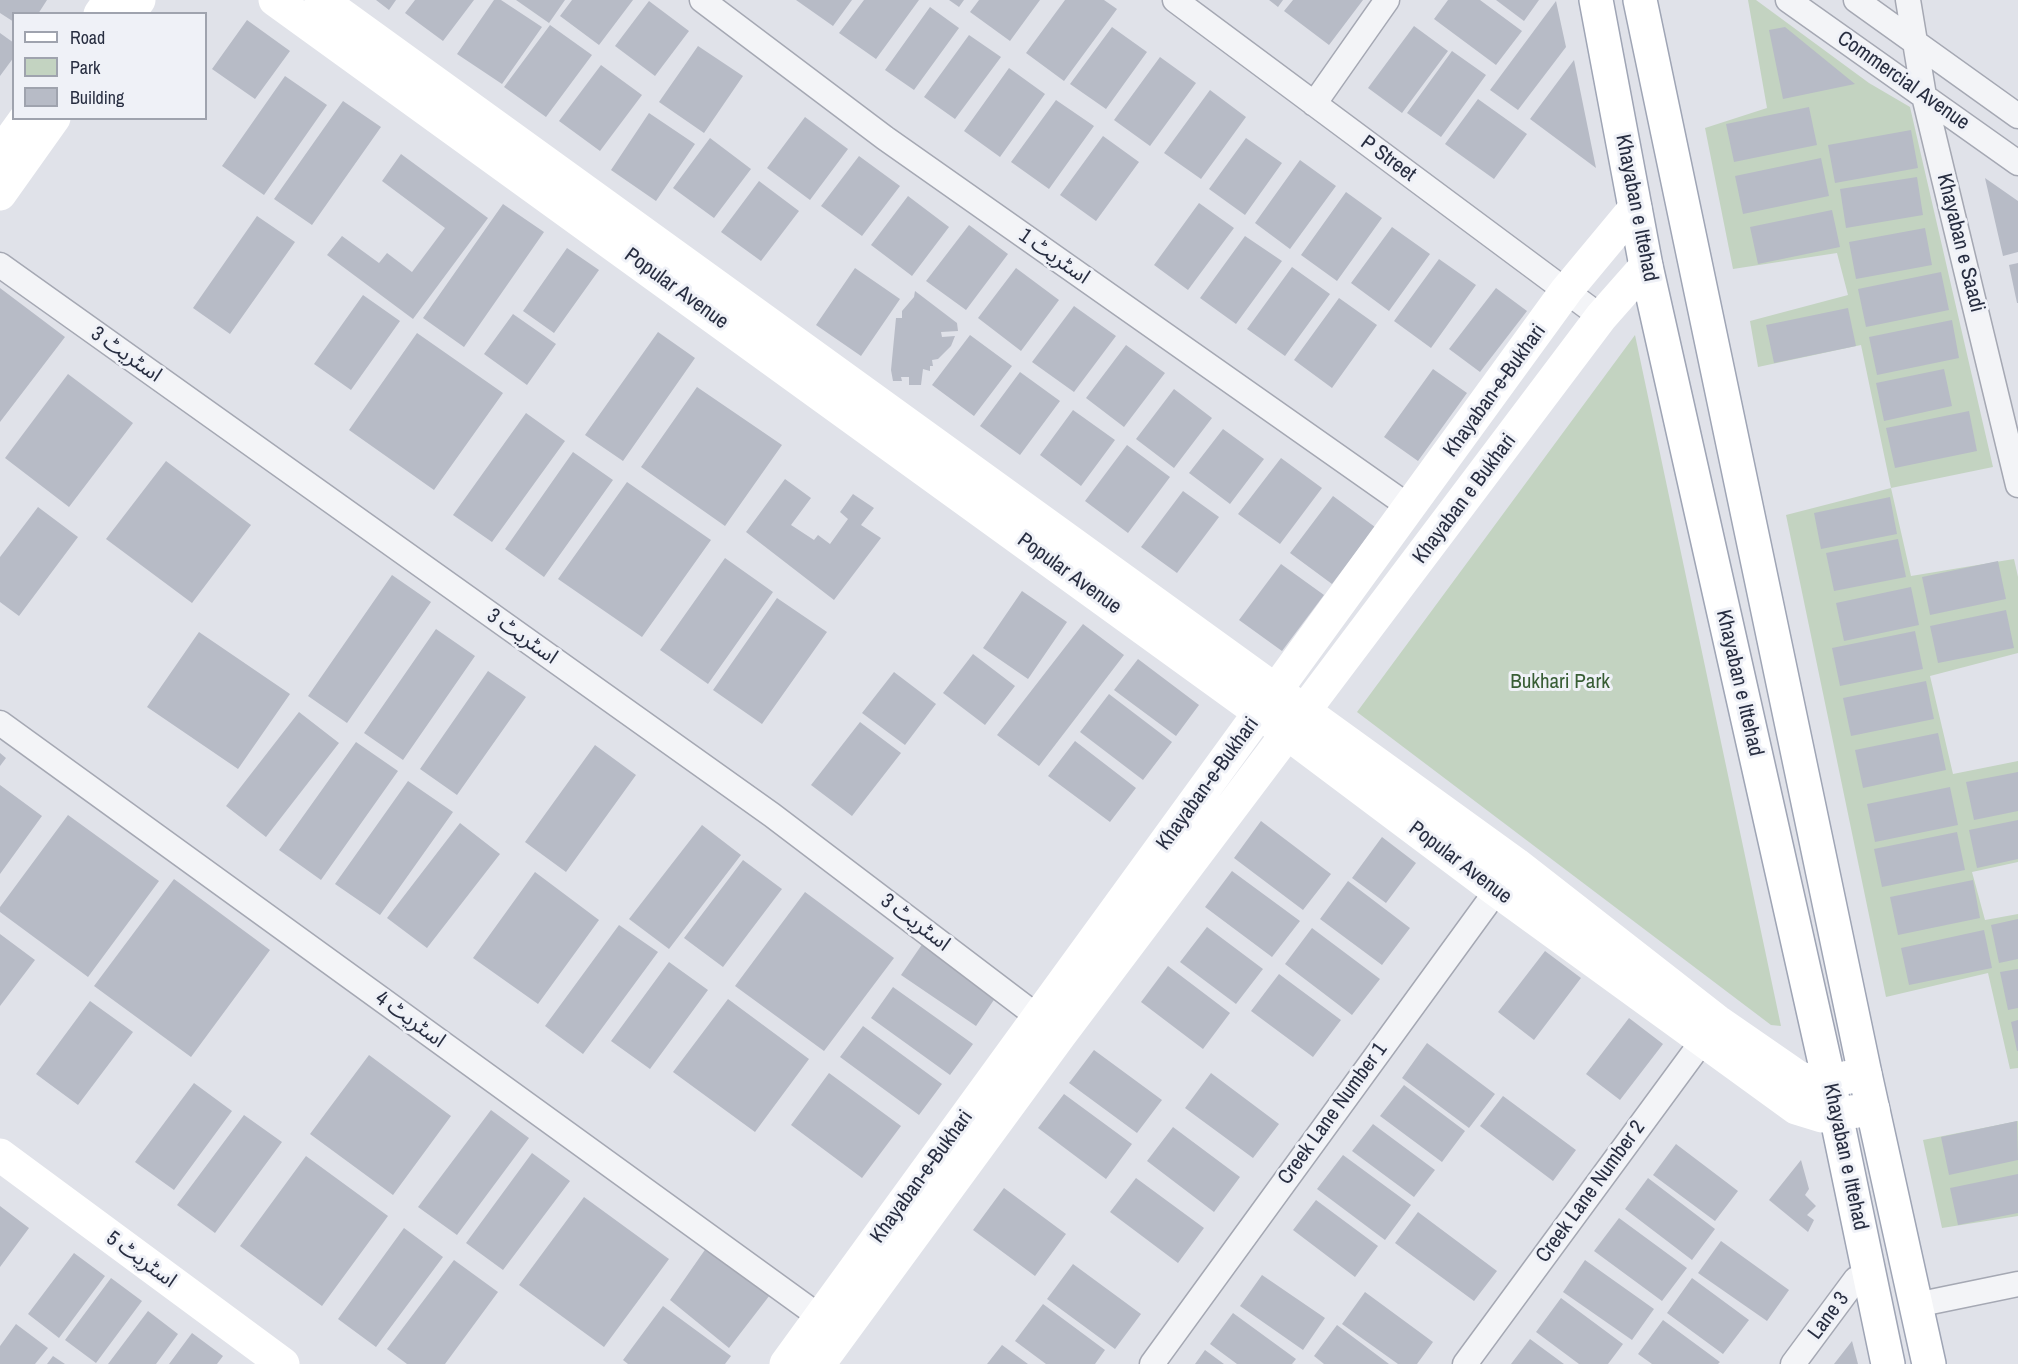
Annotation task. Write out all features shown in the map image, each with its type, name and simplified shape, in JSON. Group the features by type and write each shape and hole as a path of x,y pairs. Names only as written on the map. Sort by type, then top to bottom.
{"street":[{"name":"Popular Avenue","path":"275,0 1269,702"},
{"name":"Popular Avenue","path":"321,0 1297,723 1496,890 1709,1031 1798,1077 1817,1082 1865,1074"},
{"name":"اسٹریٹ 1","path":"702,0 885,138 1411,508"},
{"name":"P Street","path":"1175,0 1601,317"},
{"path":"1314,104 1387,0"},
{"name":"Khayaban e Ittehad","path":"1596,0 1646,266 1829,1081 1888,1364"},
{"name":"Khayaban e Ittehad","path":"1640,0 1872,1109 1929,1364"},
{"name":"Commercial Avenue","path":"1788,0 2018,163"},
{"name":"Commercial Avenue","path":"1856,0 2018,116"},
{"name":"Khayaban e Saadi","path":"1908,0 1924,96 2018,485"},
{"path":"0,154 25,120"},
{"path":"0,194 53,120"},
{"name":"Khayaban-e-Bukhari","path":"786,1364 1411,508 1566,291 1635,208"},
{"name":"اسٹریٹ 3","path":"0,265 772,815 1038,1017"},
{"name":"Khayaban e Bukhari","path":"1297,723 1601,317 1646,266"},
{"name":"اسٹریٹ 4","path":"0,723 820,1317"},
{"name":"Popular Avenue","path":"1297,723 1516,864 1796,1108 1822,1116 1872,1109"},
{"name":"Khayaban-e-Bukhari","path":"819,1364 1060,1035 1297,723"},
{"name":"Creek Lane Number 1","path":"1152,1364 1516,864"},
{"name":"Creek Lane Number 2","path":"1465,1364 1709,1031"},
{"name":"اسٹریٹ 5","path":"0,1155 283,1364"},
{"name":"Lane 3","path":"1793,1364 1856,1279 1870,1275"},
{"path":"1916,1305 2018,1284"}],"green space":[{"path":"1748,0 1756,0 1869,83 1910,107 1993,467 1891,488 1861,345 1758,367 1750,321 1848,295 1837,253 1733,269 1705,128 1767,108"},
{"name":"Bukhari Park","path":"1635,335 1781,1026 1771,1025 1357,712"},
{"path":"1891,488 1911,576 2014,559 2018,577 2018,653 1930,676 1953,774 2018,761 2018,862 1972,872 1985,920 2018,914 2018,1068 2010,1069 1988,973 1886,997 1786,515"},
{"path":"2018,1121 2018,1216 1942,1228 1923,1140"}],"building":[{"path":"0,0 47,0 39,12 12,12 12,21 0,13"},
{"path":"376,0 396,0 389,10"},
{"path":"415,0 474,0 443,41 405,13"},
{"path":"494,0 501,0 542,27 502,84 457,54"},
{"path":"516,0 565,0 549,23"},
{"path":"572,0 633,0 599,45 560,16"},
{"path":"796,0 852,0 833,26"},
{"path":"864,0 919,0 876,59 839,33"},
{"path":"949,0 964,0 959,7"},
{"path":"979,0 1040,0 1010,41 970,12"},
{"path":"1065,0 1104,0 1117,9 1064,81 1026,53"},
{"path":"1269,0 1283,0 1278,7"},
{"path":"1293,0 1363,0 1329,45 1284,11"},
{"path":"1448,0 1480,0 1522,31 1496,65 1434,19"},
{"path":"1496,0 1539,0 1524,21"},
{"path":"649,1 689,31 655,76 615,46"},
{"path":"1556,1 1566,47 1518,110 1490,90"},
{"path":"930,7 959,28 914,90 885,70"},
{"path":"247,20 290,51 255,99 212,69"},
{"path":"550,25 592,55 546,117 504,87"},
{"path":"1414,26 1448,51 1402,113 1368,88"},
{"path":"1112,27 1147,52 1106,109 1070,84"},
{"path":"1785,27 1855,84 1783,99 1769,30"},
{"path":"0,33 12,42 12,60 0,76"},
{"path":"969,35 1001,57 955,119 924,97"},
{"path":"698,46 743,76 704,133 659,102"},
{"path":"1452,51 1486,75 1441,137 1407,113"},
{"path":"1160,57 1196,83 1150,146 1114,120"},
{"path":"1574,60 1596,168 1530,119"},
{"path":"601,65 642,95 600,151 559,121"},
{"path":"1009,68 1045,94 1000,157 964,131"},
{"path":"285,76 327,105 264,195 222,166"},
{"path":"1210,90 1246,117 1201,179 1164,153"},
{"path":"1478,99 1527,134 1494,179 1445,144"},
{"path":"1056,100 1094,126 1049,189 1011,162"},
{"path":"343,101 381,127 312,225 274,199"},
{"path":"1809,107 1817,145 1734,162 1726,124"},
{"path":"649,113 695,144 656,201 611,170"},
{"path":"805,117 848,149 810,200 767,168"},
{"path":"1911,130 1918,168 1835,183 1828,145"},
{"path":"1103,136 1139,162 1096,221 1060,195"},
{"path":"710,138 751,169 714,218 673,188"},
{"path":"1246,138 1282,163 1245,215 1209,189"},
{"path":"401,154 488,218 413,319 327,255 342,236 379,263 387,253 412,272 445,228 382,181"},
{"path":"859,156 900,186 862,236 821,206"},
{"path":"1821,158 1829,196 1743,214 1735,176"},
{"path":"1300,160 1336,186 1290,249 1255,223"},
{"path":"1917,177 1923,215 1846,228 1840,189"},
{"path":"1985,178 2018,201 2018,252 2003,256"},
{"path":"759,181 799,211 761,261 721,232"},
{"path":"1346,192 1382,218 1337,281 1301,255"},
{"path":"908,196 949,227 912,276 871,245"},
{"path":"1199,203 1234,228 1188,290 1154,265"},
{"path":"503,204 544,232 464,347 423,318"},
{"path":"1832,210 1840,247 1758,264 1750,227"},
{"path":"257,216 295,242 230,334 193,308"},
{"path":"969,225 1008,254 966,310 926,281"},
{"path":"1392,227 1430,254 1389,311 1351,283"},
{"path":"1925,228 1932,265 1856,279 1849,242"},
{"path":"1245,236 1282,261 1236,324 1200,298"},
{"path":"567,248 599,270 554,333 523,311"},
{"path":"1439,259 1476,285 1431,348 1394,321"},
{"path":"2018,263 2018,303 2017,303 2009,265"},
{"path":"1292,267 1330,294 1285,356 1247,329"},
{"path":"855,268 900,299 861,356 816,325"},
{"path":"1016,268 1059,300 1021,351 978,318"},
{"path":"1941,272 1949,310 1866,327 1858,289"},
{"path":"0,288 65,337 0,422"},
{"path":"1496,288 1527,311 1480,372 1449,349"},
{"path":"915,291 957,323 958,331 941,332 942,337 955,336 951,346 938,359 932,360 933,366 930,366 930,371 923,369 921,385 909,385 909,377 901,377 902,381 893,381 891,370 896,318 902,318 902,311 914,297"},
{"path":"363,295 400,321 351,390 314,364"},
{"path":"1339,298 1377,325 1332,388 1294,360"},
{"path":"1074,306 1116,336 1074,392 1032,362"},
{"path":"1848,308 1856,346 1774,363 1766,325"},
{"path":"513,314 556,344 527,385 484,354"},
{"path":"1952,320 1959,358 1877,375 1869,337"},
{"path":"658,332 695,358 623,461 585,435"},
{"path":"417,333 503,393 434,490 349,430"},
{"path":"970,335 1012,366 974,416 932,385"},
{"path":"1126,345 1165,373 1124,427 1086,398"},
{"path":"1433,369 1467,393 1418,461 1384,437"},
{"path":"1944,369 1952,406 1884,421 1876,383"},
{"path":"1020,372 1060,401 1020,455 980,426"},
{"path":"68,374 133,423 69,507 5,458"},
{"path":"697,387 782,445 725,526 641,467"},
{"path":"1174,389 1212,418 1174,468 1136,439"},
{"path":"1073,410 1115,440 1081,486 1040,455"},
{"path":"1969,411 1977,451 1895,468 1886,428"},
{"path":"526,413 565,441 492,542 453,515"},
{"path":"1223,429 1264,459 1230,504 1189,473"},
{"path":"1127,445 1170,477 1128,533 1085,501"},
{"path":"573,452 613,480 544,577 505,549"},
{"path":"1281,458 1322,488 1280,544 1238,514"},
{"path":"166,461 251,525 192,603 106,539"},
{"path":"785,479 811,498 791,525 814,540 818,535 830,544 848,519 840,512 853,494 874,508 861,525 881,538 834,600 746,532"},
{"path":"627,482 711,540 642,637 558,579"},
{"path":"1183,491 1219,517 1177,573 1141,547"},
{"path":"1333,496 1375,527 1332,584 1290,553"},
{"path":"1890,497 1897,534 1821,549 1814,513"},
{"path":"38,507 78,537 19,616 0,602 0,557"},
{"path":"1898,539 1906,577 1834,591 1826,553"},
{"path":"725,558 773,592 708,684 660,650"},
{"path":"1998,561 2006,599 1930,615 1922,577"},
{"path":"1281,564 1324,595 1282,651 1239,620"},
{"path":"392,575 431,602 347,723 308,696"},
{"path":"1911,587 1919,625 1844,641 1836,603"},
{"path":"1022,591 1067,622 1028,679 983,648"},
{"path":"777,598 827,632 762,724 713,690"},
{"path":"2006,610 2014,648 1938,663 1930,626"},
{"path":"1083,624 1124,655 1039,766 997,735"},
{"path":"436,629 475,656 403,760 364,733"},
{"path":"1915,631 1923,669 1840,686 1832,648"},
{"path":"199,632 290,694 238,769 147,707"},
{"path":"973,654 1015,686 985,725 943,693"},
{"path":"1138,659 1199,705 1176,736 1114,690"},
{"path":"488,671 526,697 457,795 420,769"},
{"path":"894,672 936,704 905,745 862,713"},
{"path":"1926,681 1934,719 1851,736 1843,698"},
{"path":"1109,694 1172,742 1143,780 1080,732"},
{"path":"299,712 339,743 266,837 226,806"},
{"path":"860,722 901,753 852,816 811,785"},
{"path":"1938,733 1946,770 1863,788 1855,750"},
{"path":"1075,741 1136,788 1110,822 1048,776"},
{"path":"356,742 398,771 321,880 279,850"},
{"path":"595,745 636,775 566,872 525,842"},
{"path":"0,753 6,758 0,766"},
{"path":"2018,772 2018,811 1974,820 1966,782"},
{"path":"408,781 453,812 380,915 335,884"},
{"path":"0,785 42,816 0,874"},
{"path":"1950,787 1958,825 1875,842 1867,804"},
{"path":"68,815 159,881 88,977 0,912 0,907"},
{"path":"2018,820 2018,859 1977,868 1969,830"},
{"path":"1261,821 1331,874 1303,910 1234,858"},
{"path":"460,823 500,854 427,948 387,918"},
{"path":"702,825 741,855 669,949 629,919"},
{"path":"1957,832 1965,870 1882,887 1874,849"},
{"path":"1382,837 1416,863 1386,903 1352,878"},
{"path":"743,860 782,889 723,967 684,938"},
{"path":"1232,871 1300,921 1272,957 1205,907"},
{"path":"535,872 599,920 538,1004 473,958"},
{"path":"174,879 270,950 191,1057 94,986"},
{"path":"1973,880 1980,918 1898,935 1890,897"},
{"path":"1348,881 1410,928 1382,965 1320,919"},
{"path":"805,892 894,958 824,1051 735,986"},
{"path":"2018,919 2018,959 1999,963 1991,925"},
{"path":"619,925 658,952 583,1054 545,1026"},
{"path":"1207,927 1263,969 1236,1004 1180,962"},
{"path":"1312,928 1380,979 1352,1015 1285,964"},
{"path":"1984,930 1992,968 1909,985 1901,948"},
{"path":"0,934 35,960 0,1006"},
{"path":"923,943 998,994 976,1026 901,975"},
{"path":"1545,951 1581,978 1534,1040 1498,1012"},
{"path":"669,962 708,990 650,1069 611,1041"},
{"path":"1168,966 1230,1013 1203,1049 1141,1002"},
{"path":"2018,969 2018,1008 2008,1010 2000,972"},
{"path":"1279,974 1341,1020 1313,1057 1251,1011"},
{"path":"893,987 973,1044 950,1075 871,1018"},
{"path":"728,999 809,1059 755,1132 673,1072"},
{"path":"90,1001 133,1032 78,1105 36,1074"},
{"path":"1629,1018 1663,1044 1620,1100 1586,1074"},
{"path":"2018,1020 2018,1051 2017,1051 2011,1022"},
{"path":"863,1026 942,1084 919,1115 840,1057"},
{"path":"1427,1043 1495,1094 1469,1128 1402,1078"},
{"path":"1094,1050 1162,1100 1137,1133 1069,1083"},
{"path":"369,1055 451,1116 393,1195 310,1134"},
{"path":"829,1073 901,1126 862,1178 791,1125"},
{"path":"1211,1073 1279,1124 1253,1158 1185,1108"},
{"path":"194,1083 232,1111 174,1190 135,1162"},
{"path":"1404,1085 1465,1131 1442,1162 1380,1116"},
{"path":"1064,1094 1132,1144 1106,1179 1038,1128"},
{"path":"1503,1096 1576,1150 1553,1181 1480,1126"},
{"path":"491,1110 529,1138 457,1235 418,1207"},
{"path":"244,1115 282,1142 215,1233 177,1205"},
{"path":"2017,1121 2018,1160 1949,1175 1941,1137"},
{"path":"1373,1124 1435,1170 1414,1197 1352,1151"},
{"path":"1173,1127 1240,1177 1214,1212 1147,1161"},
{"path":"1676,1144 1738,1191 1715,1221 1653,1175"},
{"path":"532,1153 570,1181 503,1270 466,1243"},
{"path":"1343,1155 1411,1205 1385,1240 1317,1189"},
{"path":"306,1156 388,1216 322,1306 240,1246"},
{"path":"1801,1160 1809,1189 1805,1195 1816,1206 1807,1215 1814,1220 1808,1232 1769,1200"},
{"path":"2018,1174 2018,1213 1958,1225 1950,1188"},
{"path":"1136,1178 1204,1228 1178,1263 1110,1212"},
{"path":"1648,1178 1715,1229 1692,1260 1625,1209"},
{"path":"1004,1188 1066,1234 1035,1276 973,1230"},
{"path":"584,1197 669,1259 604,1347 519,1285"},
{"path":"1316,1200 1378,1246 1355,1277 1293,1230"},
{"path":"0,1206 29,1228 0,1267"},
{"path":"1418,1212 1497,1271 1474,1301 1395,1243"},
{"path":"1619,1218 1687,1268 1662,1301 1594,1251"},
{"path":"404,1228 443,1257 376,1347 338,1319"},
{"path":"1721,1241 1789,1290 1767,1321 1698,1273"},
{"path":"709,1244 773,1291 729,1348 670,1300"},
{"path":"74,1253 105,1276 59,1338 28,1314"},
{"path":"454,1260 498,1292 445,1364 407,1364 387,1349"},
{"path":"1585,1260 1654,1309 1632,1340 1563,1292"},
{"path":"1073,1264 1141,1314 1115,1349 1047,1299"},
{"path":"1262,1275 1325,1318 1303,1350 1240,1306"},
{"path":"111,1278 142,1301 96,1363 65,1340"},
{"path":"1692,1278 1749,1320 1723,1354 1667,1313"},
{"path":"1365,1292 1433,1342 1417,1364 1398,1364 1342,1324"},
{"path":"1561,1298 1623,1344 1608,1364 1579,1364 1536,1332"},
{"path":"1043,1304 1105,1350 1095,1364 1046,1364 1015,1341"},
{"path":"663,1306 731,1356 725,1364 628,1364 623,1360"},
{"path":"148,1311 178,1334 156,1364 108,1364"},
{"path":"1233,1313 1296,1359 1292,1364 1237,1364 1210,1344"},
{"path":"1663,1320 1720,1362 1718,1364 1652,1364 1638,1354"},
{"path":"16,1324 48,1348 35,1364 0,1364 0,1346"},
{"path":"1337,1325 1389,1364 1324,1364 1314,1356"},
{"path":"192,1333 223,1356 217,1364 169,1364"},
{"path":"1530,1339 1564,1364 1511,1364"},
{"path":"1852,1341 1858,1364 1834,1364"},
{"path":"1002,1345 1028,1364 987,1364"},
{"path":"1205,1350 1224,1364 1195,1364"},
{"path":"53,1356 65,1364 47,1364"}]}
